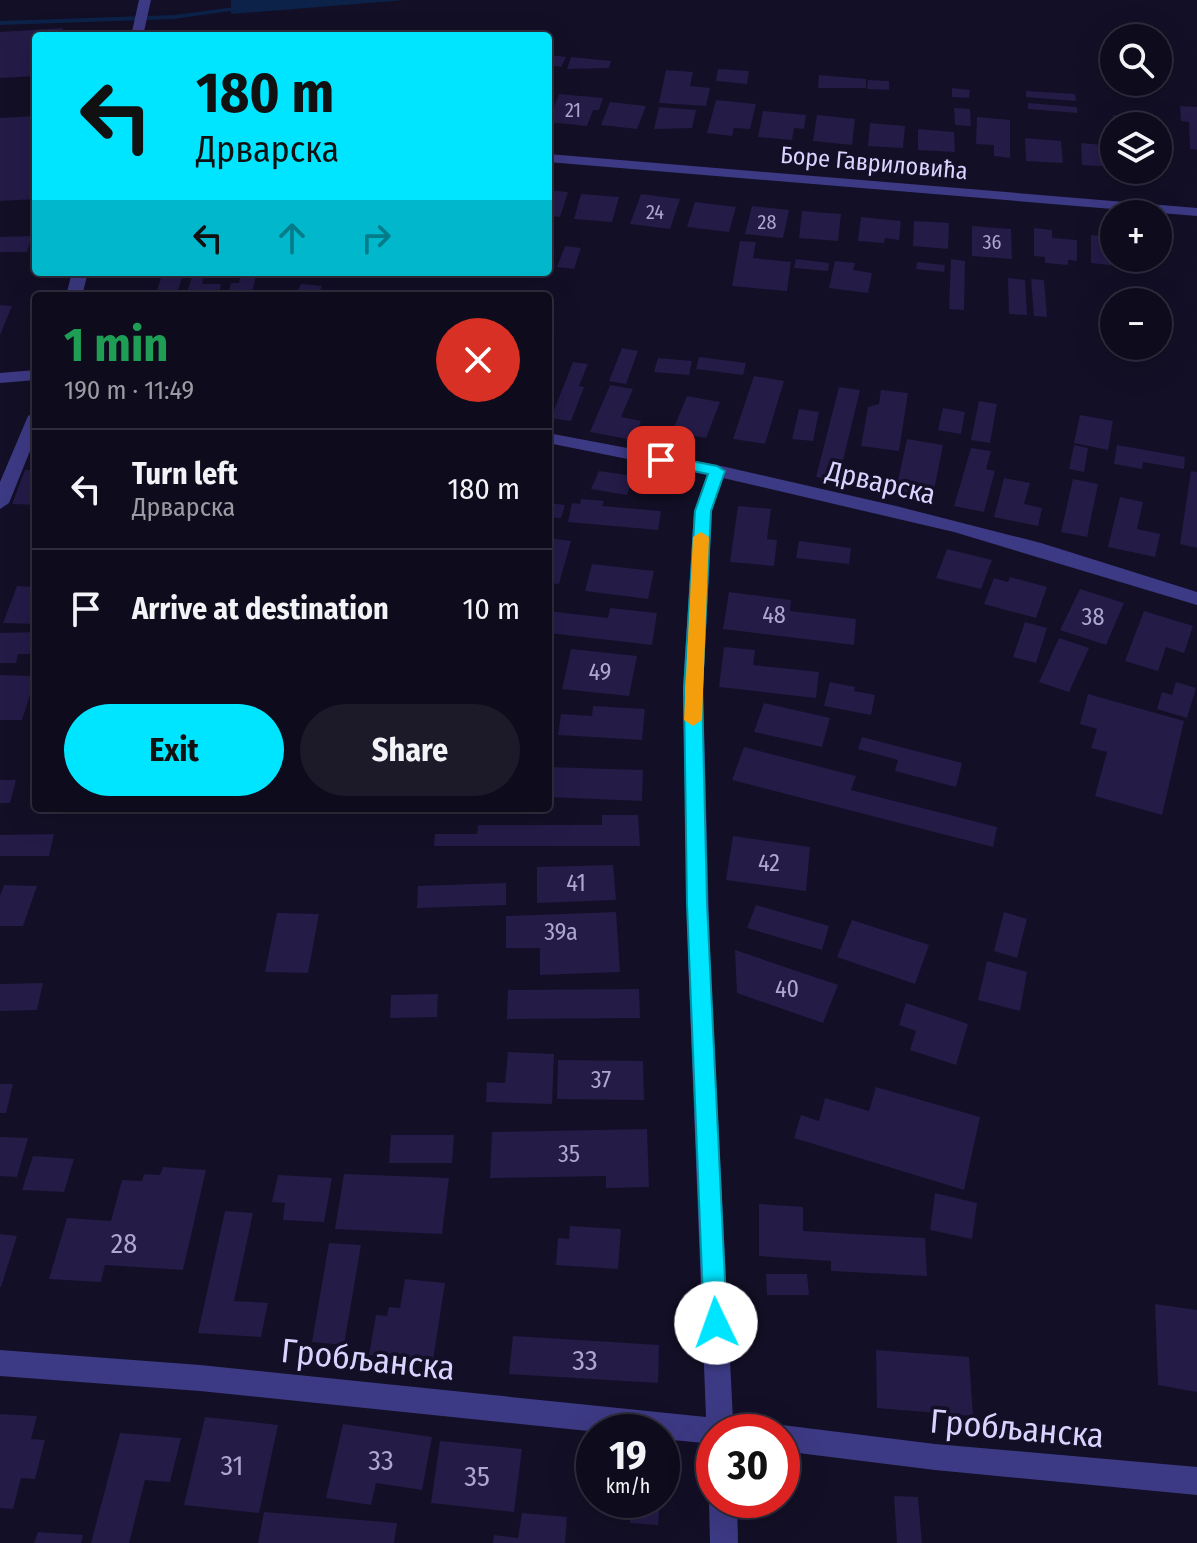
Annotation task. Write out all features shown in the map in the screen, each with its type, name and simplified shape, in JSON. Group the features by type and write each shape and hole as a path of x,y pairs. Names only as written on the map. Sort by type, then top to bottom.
{"street":[{"path":"138,32 144,7"},
{"name":"Боре Гавриловића","path":"552,158 1197,212"},
{"path":"0,378 32,375"},
{"path":"0,503 32,426"},
{"name":"Дрварска","path":"552,439 717,471 1012,541 1197,599"},
{"path":"717,471 703,511 693,689 698,943 719,1414"},
{"name":"Гробљанска","path":"0,1363 200,1378 696,1430"},
{"name":"Гробљанска","path":"800,1440 935,1457 1197,1481"},
{"path":"723,1518 724,1543"}],"water":[{"path":"231,0 405,0 231,14"}],"building":[{"path":"63,28 62,32 32,32 32,76 0,78 0,32"},
{"path":"552,55 566,57 561,67 552,66"},
{"path":"571,57 611,61 609,68 567,69"},
{"path":"718,69 749,71 747,84 716,81"},
{"path":"666,70 693,72 690,86 710,88 706,106 659,103"},
{"path":"819,75 866,79 866,88 818,88"},
{"path":"868,80 889,81 889,90 867,89"},
{"path":"952,88 970,90 969,98 952,97"},
{"path":"1026,91 1075,94 1076,101 1026,97"},
{"path":"559,94 603,98 599,110 593,110 587,126 552,122 552,112"},
{"path":"716,100 756,104 750,129 734,128 732,136 707,133"},
{"path":"610,102 646,106 637,129 601,125"},
{"path":"1028,103 1077,107 1077,113 1028,109"},
{"path":"1180,106 1197,107 1197,150 1190,149 1189,122 1181,121"},
{"path":"659,107 696,110 692,128 654,129"},
{"path":"954,108 970,109 971,126 955,125"},
{"path":"763,111 806,115 804,129 794,128 792,140 758,137"},
{"path":"817,115 855,119 852,145 813,141"},
{"path":"32,116 32,199 0,201 0,118"},
{"path":"977,117 1010,120 1010,158 994,156 994,145 976,144"},
{"path":"870,123 905,126 903,148 868,146"},
{"path":"918,129 954,132 955,152 918,150"},
{"path":"1025,138 1061,141 1063,163 1026,161"},
{"path":"1081,143 1100,145 1100,166 1082,165"},
{"path":"552,190 568,192 560,217 552,216"},
{"path":"581,194 619,197 612,222 574,219"},
{"path":"641,194 680,199 670,229 630,224"},
{"path":"695,202 736,207 729,232 687,227"},
{"path":"752,206 789,210 783,238 745,234"},
{"path":"802,211 841,214 838,241 799,238"},
{"path":"861,217 901,221 899,240 885,238 884,243 858,241"},
{"path":"914,221 949,223 948,249 913,246"},
{"path":"972,226 1011,229 1012,259 972,256"},
{"path":"1034,228 1052,230 1052,238 1077,240 1077,261 1068,260 1068,265 1045,263 1045,257 1034,256"},
{"path":"1091,235 1100,236 1100,264 1091,263"},
{"path":"32,236 27,252 0,252 0,237"},
{"path":"740,241 756,242 753,258 791,262 787,291 732,286"},
{"path":"565,246 581,248 574,269 557,267"},
{"path":"796,259 829,263 828,271 794,268"},
{"path":"951,259 965,261 964,310 949,309"},
{"path":"835,261 855,263 853,270 872,273 868,293 829,288"},
{"path":"917,262 945,265 944,272 916,269"},
{"path":"162,276 183,276 177,292 156,292"},
{"path":"240,276 256,276 252,292 229,292 231,283 239,283"},
{"path":"192,277 204,277 202,284 221,284 219,292 187,292"},
{"path":"1008,278 1025,280 1027,315 1009,314"},
{"path":"1031,279 1044,280 1047,317 1034,316"},
{"path":"301,284 322,286 320,292 297,292"},
{"path":"0,305 12,306 0,335"},
{"path":"622,348 638,351 626,384 609,381"},
{"path":"699,357 746,363 743,375 696,369"},
{"path":"658,358 692,361 689,375 654,372"},
{"path":"573,362 588,364 579,386 584,387 571,421 552,418"},
{"path":"754,376 784,381 765,444 733,439"},
{"path":"610,385 633,389 621,417 641,421 633,440 590,432"},
{"path":"839,387 860,390 838,481 816,477"},
{"path":"881,390 908,393 899,451 861,446 868,407 879,404"},
{"path":"687,396 720,402 706,438 672,432"},
{"path":"979,401 997,404 990,443 971,440"},
{"path":"943,408 965,412 961,434 938,430"},
{"path":"799,409 819,412 813,441 792,439"},
{"path":"1080,415 1113,421 1108,450 1074,443"},
{"path":"907,439 943,445 932,500 895,494"},
{"path":"1074,445 1088,448 1084,472 1069,469"},
{"path":"1117,445 1185,457 1184,469 1143,462 1142,469 1114,464"},
{"path":"971,448 991,451 986,469 995,471 984,512 954,506"},
{"path":"25,470 32,470 32,505 12,504"},
{"path":"599,471 634,476 627,495 591,489"},
{"path":"1191,471 1197,472 1197,548 1180,544"},
{"path":"1004,478 1030,483 1024,504 1042,508 1038,526 994,517"},
{"path":"1073,479 1098,484 1087,537 1061,532"},
{"path":"1120,497 1143,502 1137,529 1160,534 1155,557 1108,547"},
{"path":"581,499 604,501 602,506 661,511 658,530 568,522 572,503 580,504"},
{"path":"552,503 565,505 561,518 552,517"},
{"path":"738,506 771,509 767,539 777,540 774,566 730,562"},
{"path":"552,539 571,541 559,584 552,583"},
{"path":"799,541 851,548 849,564 796,558"},
{"path":"947,549 992,560 981,589 936,578"},
{"path":"592,564 654,571 648,599 585,591"},
{"path":"1010,577 1047,587 1036,618 984,604 994,578 1008,582"},
{"path":"17,586 32,587 32,624 3,623"},
{"path":"1080,589 1124,603 1106,645 1060,630"},
{"path":"729,592 791,600 790,611 856,619 854,645 723,629"},
{"path":"610,608 657,613 652,645 552,633 552,611 608,618"},
{"path":"1144,611 1193,626 1184,653 1166,647 1158,671 1125,661"},
{"path":"1025,622 1047,628 1036,663 1013,657"},
{"path":"32,632 32,654 18,654 16,663 0,663 0,633"},
{"path":"1059,638 1089,648 1069,692 1039,682"},
{"path":"724,647 755,650 753,665 819,672 816,698 719,687"},
{"path":"571,649 637,656 629,696 562,689"},
{"path":"0,675 32,676 32,689 22,720 0,720"},
{"path":"830,682 875,695 871,715 824,706"},
{"path":"1176,682 1196,688 1187,718 1157,709 1162,692 1172,695"},
{"path":"1088,694 1184,721 1162,815 1095,796 1107,752 1091,748 1097,729 1080,724"},
{"path":"764,703 830,718 822,747 754,732"},
{"path":"593,706 645,709 642,740 558,735 561,714 592,716"},
{"path":"862,737 962,763 956,787 895,771 898,760 858,749"},
{"path":"744,747 856,776 851,790 997,827 993,847 732,780"},
{"path":"552,767 643,770 642,801 552,797"},
{"path":"0,780 16,780 10,803 0,803"},
{"path":"602,815 638,815 640,846 434,846 435,834 477,834 478,825 602,825"},
{"path":"54,834 49,856 0,856 0,835"},
{"path":"733,836 810,847 806,891 726,880"},
{"path":"613,865 616,900 537,903 537,867"},
{"path":"506,883 506,905 417,908 418,886"},
{"path":"4,885 37,886 23,926 0,926 0,896"},
{"path":"756,905 829,926 822,950 747,928"},
{"path":"616,912 620,972 540,975 540,948 506,948 506,916"},
{"path":"1004,912 1027,919 1017,958 994,951"},
{"path":"277,913 319,914 308,973 265,972"},
{"path":"852,920 929,945 915,984 837,957"},
{"path":"735,950 838,985 823,1023 737,993"},
{"path":"987,961 1027,972 1020,1011 978,1000"},
{"path":"43,983 37,1010 0,1011 0,984"},
{"path":"639,989 640,1018 507,1019 508,990"},
{"path":"438,994 437,1017 390,1018 391,995"},
{"path":"906,1003 968,1024 956,1065 910,1050 916,1031 899,1025"},
{"path":"508,1052 554,1054 552,1104 486,1102 487,1082 505,1083"},
{"path":"558,1060 643,1061 644,1100 557,1099"},
{"path":"0,1084 13,1084 6,1113 0,1113"},
{"path":"876,1087 980,1117 964,1190 794,1138 801,1115 819,1121 825,1098 869,1111"},
{"path":"647,1129 649,1187 606,1188 606,1176 490,1178 492,1132"},
{"path":"391,1135 454,1135 452,1163 389,1163"},
{"path":"0,1137 28,1138 17,1177 0,1176"},
{"path":"33,1156 74,1159 64,1192 22,1190"},
{"path":"163,1167 206,1170 183,1270 105,1265 101,1282 49,1279 67,1218 111,1221 122,1180 142,1181 144,1174 160,1175"},
{"path":"344,1174 449,1178 442,1234 335,1229"},
{"path":"278,1175 332,1178 324,1222 283,1220 285,1203 272,1202"},
{"path":"935,1193 977,1203 972,1239 930,1230"},
{"path":"759,1204 803,1207 803,1231 925,1238 927,1276 831,1271 831,1261 759,1256"},
{"path":"225,1211 253,1213 234,1301 268,1303 261,1337 198,1333"},
{"path":"570,1226 621,1229 618,1269 556,1265 558,1238 569,1239"},
{"path":"0,1234 17,1236 1,1287 0,1287"},
{"path":"329,1243 361,1245 344,1345 312,1342"},
{"path":"766,1274 807,1274 809,1295 767,1295"},
{"path":"405,1279 445,1283 433,1360 369,1355 376,1315 387,1316 389,1307 400,1308"},
{"path":"1155,1304 1197,1310 1197,1392 1158,1385"},
{"path":"513,1336 659,1345 658,1383 509,1374"},
{"path":"876,1350 969,1357 973,1416 877,1408"},
{"path":"0,1414 37,1416 31,1439 45,1440 35,1479 21,1478 13,1509 0,1508"},
{"path":"205,1417 278,1425 259,1513 184,1505"},
{"path":"343,1424 432,1437 422,1490 376,1483 371,1505 326,1498"},
{"path":"120,1433 181,1438 170,1482 145,1480 129,1543 91,1543"},
{"path":"440,1441 522,1449 514,1512 431,1503"},
{"path":"894,1496 918,1497 922,1543 897,1543"},
{"path":"264,1512 397,1523 394,1543 258,1543"},
{"path":"522,1513 567,1517 565,1543 493,1543 494,1535 518,1538"},
{"path":"630,1518 659,1518 658,1525 630,1523"},
{"path":"38,1532 83,1535 81,1543 34,1543"}],"waterway":[{"path":"0,23 174,17 243,8"}],"slow traffic":[{"path":"693,720 701,537"}],"route":[{"path":"661,460 717,471 703,511 693,689 694,824 716,1323"}]}
